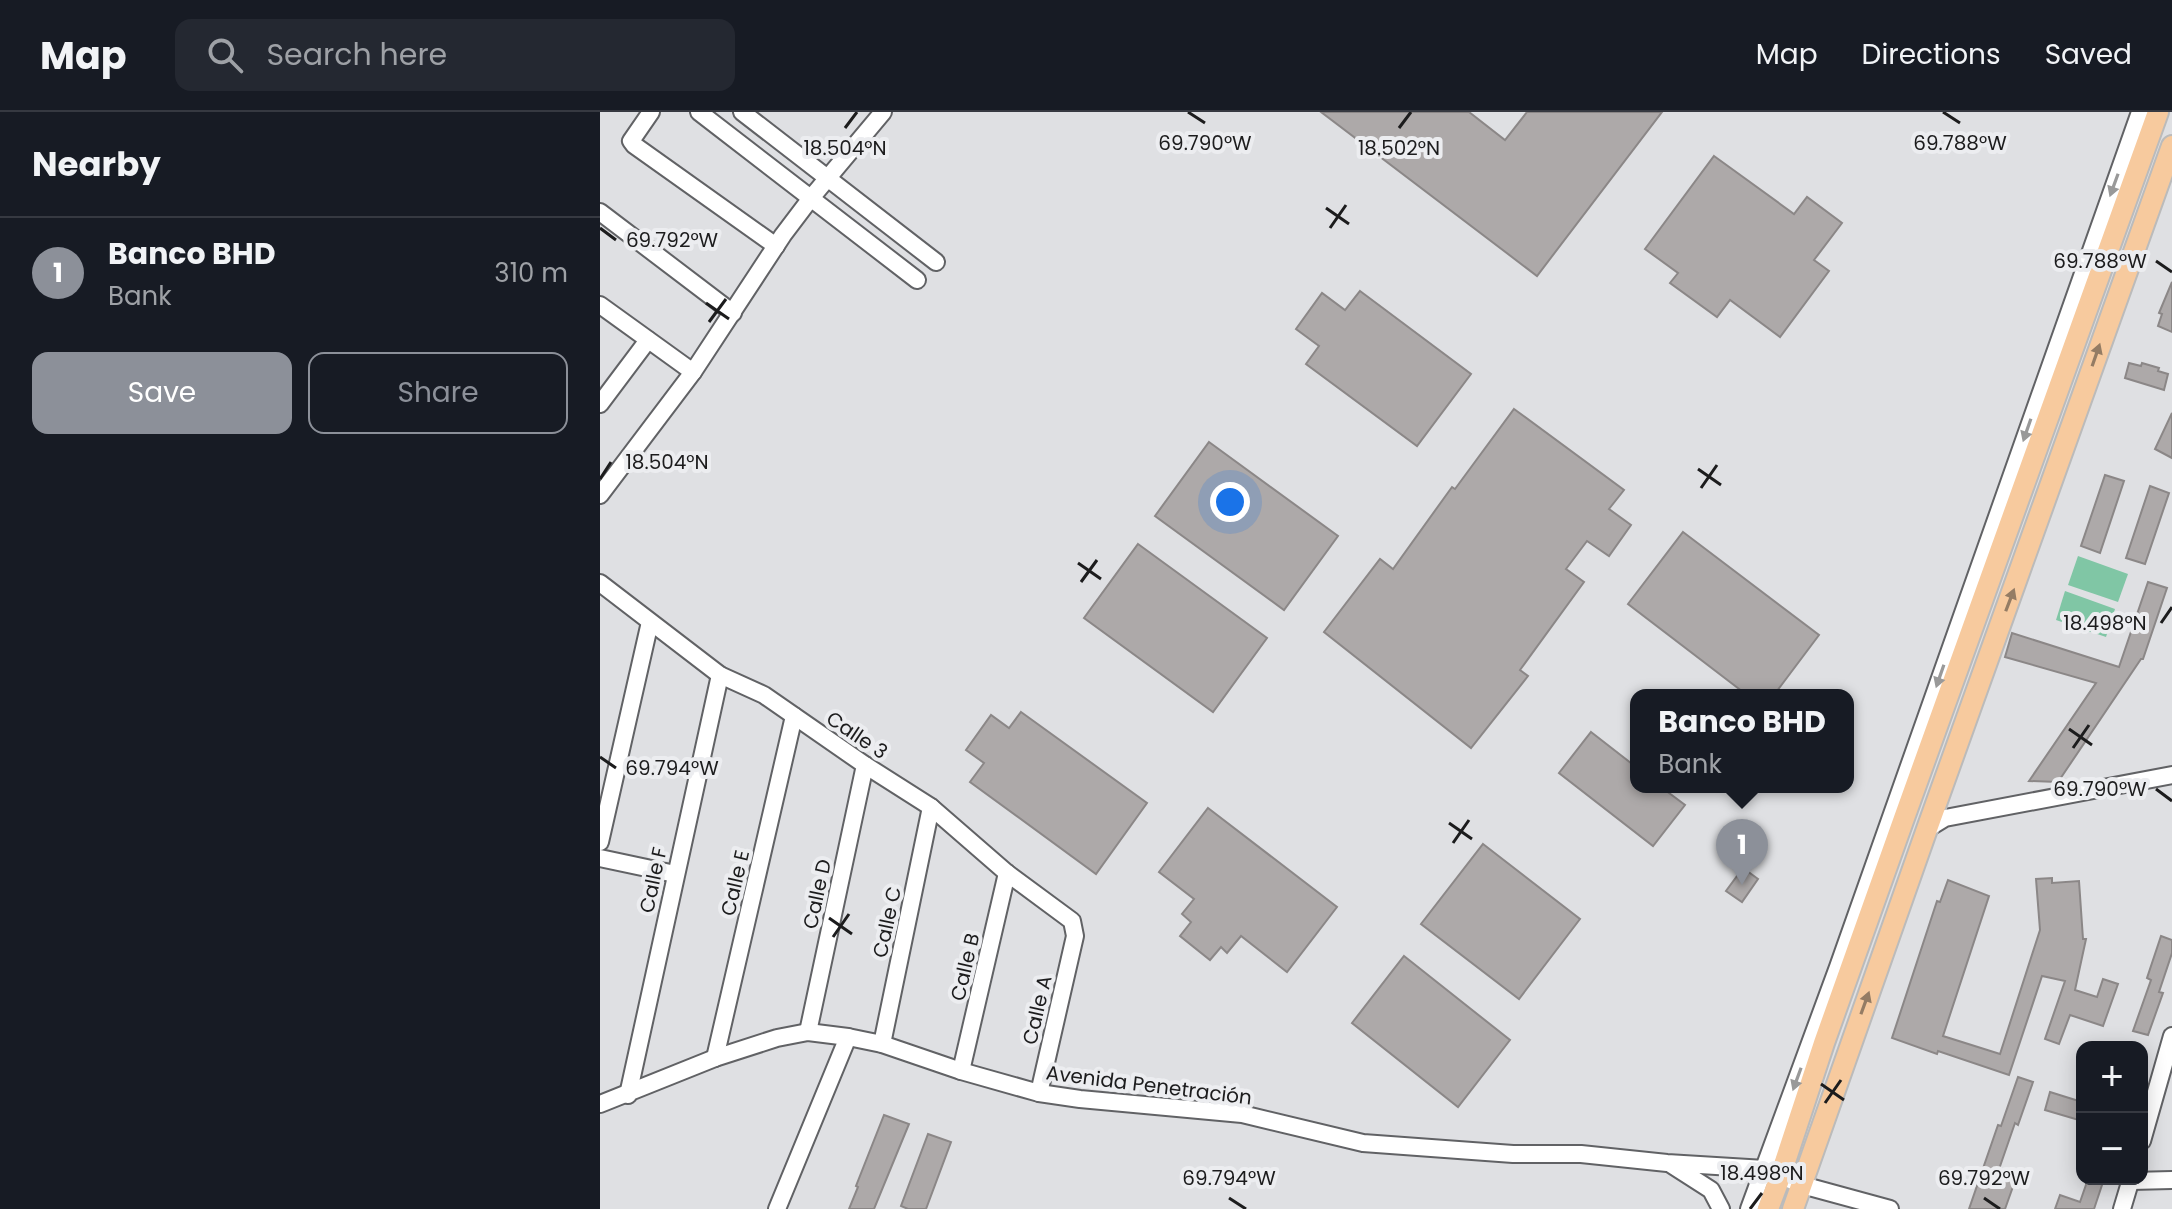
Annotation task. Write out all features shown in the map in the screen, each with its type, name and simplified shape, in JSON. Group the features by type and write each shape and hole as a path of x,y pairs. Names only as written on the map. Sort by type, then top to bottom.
{"main road":[{"path":"1768,1209 1773,1173 1827,1036 2158,112"},
{"path":"1793,1209 2172,146"}],"street":[{"path":"651,112 631,141 634,145 776,246"},
{"path":"699,112 917,280"},
{"path":"742,112 936,262"},
{"path":"600,495 693,372 811,198 879,117 860,112"},
{"path":"1749,1209 1773,1173 2140,112"},
{"path":"600,212 733,313"},
{"path":"600,305 693,372"},
{"path":"600,404 648,340"},
{"name":"Calle 3","path":"600,583 720,675 764,695 931,807 1007,873 1072,921 1075,936"},
{"path":"600,842 650,622"},
{"name":"Calle F","path":"628,1095 720,675"},
{"name":"Calle E","path":"715,1058 794,716"},
{"name":"Calle D","path":"808,1032 865,765"},
{"path":"1927,829 1945,818 2172,775"},
{"name":"Calle C","path":"882,1044 931,807"},
{"path":"600,858 675,874"},
{"name":"Calle B","path":"961,1071 1007,873"},
{"name":"Calle A","path":"1039,1093 1075,936"},
{"name":"Avenida Penetración","path":"600,1104 715,1058 777,1038 808,1032 882,1044 1039,1093 1242,1114 1363,1143 1513,1154 1581,1154 1773,1173 1802,1185"},
{"path":"2148,1120 2172,1036"},
{"path":"777,1209 848,1037"},
{"path":"1667,1163 1711,1190 1721,1209"},
{"path":"2148,1180 2172,1180"},
{"path":"1802,1185 1890,1209"},
{"path":"2122,1209 2129,1185"}],"green space":[{"path":"2078,556 2128,574 2118,602 2068,585"},
{"path":"2065,591 2115,609 2106,637 2056,620"}],"building":[{"path":"1321,112 1469,112 1505,140 1527,112 1662,112 1537,276"},
{"path":"1714,156 1794,214 1807,197 1842,223 1814,260 1829,271 1780,337 1730,300 1717,317 1670,283 1678,273 1645,249"},
{"path":"2172,282 2172,332 2158,326 2162,314 2159,313"},
{"path":"1360,291 1471,374 1417,446 1306,364 1319,346 1296,329 1322,293 1345,310"},
{"path":"2129,363 2141,366 2142,363 2168,374 2164,390 2125,378"},
{"path":"1514,409 1624,490 1609,509 1631,525 1609,556 1587,541 1566,569 1584,582 1520,670 1528,676 1471,748 1324,632 1380,559 1393,569 1452,487 1455,489"},
{"path":"2172,413 2172,458 2155,449"},
{"path":"1209,442 1338,536 1284,610 1155,516"},
{"path":"2105,475 2124,481 2100,553 2081,546"},
{"path":"2150,486 2169,493 2145,564 2126,558"},
{"path":"1683,532 1819,635 1778,689 1739,689 1628,604"},
{"path":"1138,544 1267,638 1213,712 1084,618"},
{"path":"2148,582 2167,588 2143,659 2058,782 2029,781 2096,683 2005,657 2012,633 2119,667"},
{"path":"1021,712 1147,803 1096,874 970,782 984,763 966,750 991,715 1009,728"},
{"path":"1591,732 1630,762 1630,793 1669,793 1685,805 1653,846 1559,773"},
{"path":"1208,808 1337,907 1287,972 1241,936 1227,953 1221,947 1210,960 1180,936 1191,922 1182,914 1194,899 1159,872"},
{"path":"1483,844 1580,919 1519,999 1421,924"},
{"path":"1743,868 1758,879 1742,902 1726,891"},
{"path":"2052,878 2052,883 2079,881 2083,939 2086,939 2075,990 2097,997 2103,979 2118,984 2103,1026 2070,1015 2059,1044 2045,1039 2065,981 2042,976 2009,1075 1892,1038 1937,901 1940,902 1948,880 1989,896 1943,1036 2000,1054 2040,930 2036,879"},
{"path":"2161,936 2172,940 2172,953 2159,992 2163,993 2148,1035 2133,1031 2151,980 2147,978"},
{"path":"1404,956 1510,1040 1458,1107 1352,1023"},
{"path":"2018,1077 2033,1082 1997,1175 2015,1181 2005,1209 1969,1209 1998,1125 2001,1126"},
{"path":"2050,1092 2076,1100 2076,1119 2045,1110"},
{"path":"884,1115 909,1124 874,1209 849,1209 856,1186"},
{"path":"928,1134 951,1142 926,1209 908,1209 901,1206"},
{"path":"2086,1185 2102,1185 2094,1209 2055,1209 2060,1195 2080,1202"}],"place":[{"name":"Banco BHD","path":"1742,885"}]}
